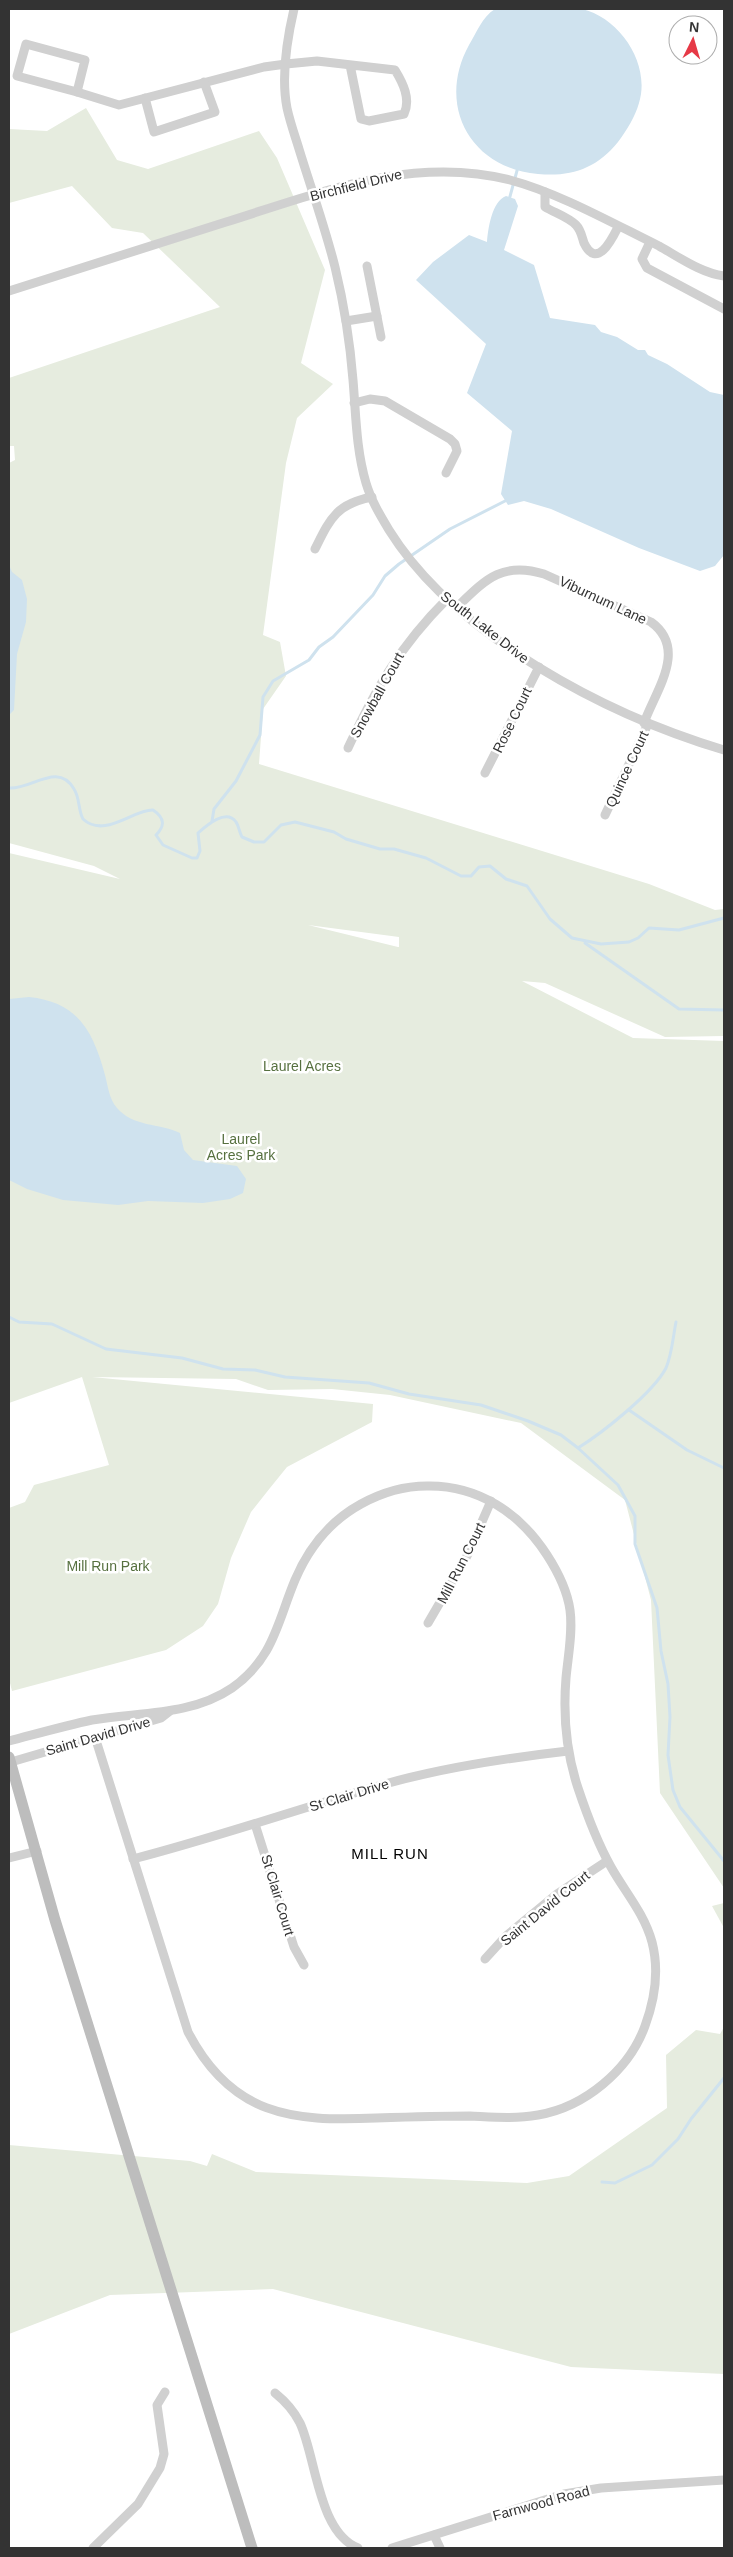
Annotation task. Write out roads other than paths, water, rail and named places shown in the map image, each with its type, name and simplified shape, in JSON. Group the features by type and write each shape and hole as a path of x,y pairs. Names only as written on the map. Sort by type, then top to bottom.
{"main road":[{"path":"10,1759 55,1920 252,2548"}],"street":[{"name":"South Lake Drive","path":"294,9 286,64 287,107 331,253 346,321 356,435 362,465 372,498 400,546 418,571 457,607 539,667 590,696 646,723 724,750"},
{"path":"77,92 85,60 26,44 17,76 119,105 264,66 317,61 395,70 402,83 408,106 404,114 369,122 361,119 350,65"},
{"path":"145,98 154,132 215,112 204,82"},
{"name":"Birchfield Drive","path":"9,291 313,195 392,174 446,171 470,172 509,180 545,192 650,242 695,266 724,276"},
{"path":"545,192 545,207 578,227 584,242 592,252 598,254 603,251 618,227"},
{"path":"650,242 642,259 647,268 724,309"},
{"path":"367,266 381,337"},
{"path":"346,321 377,316"},
{"path":"354,403 370,399 385,401 450,439 455,444 457,451 446,473"},
{"path":"315,549 330,520 341,508 356,500 372,498"},
{"name":"Viburnum Lane","path":"457,607 490,577 515,569 524,569 544,574 651,622 664,634 669,657 646,723"},
{"name":"Snowball Court","path":"348,748 393,661 420,626 447,598"},
{"name":"Rose Court","path":"485,773 539,667"},
{"name":"Quince Court","path":"605,815 646,723"},
{"path":"95,1736 183,2018 194,2044 211,2067 245,2098 271,2112 287,2115 352,2119 456,2116 503,2118 539,2115 561,2109 584,2097 612,2077 635,2048 646,2022 654,1991 655,1958 647,1928 607,1861 581,1797 568,1751 564,1702 571,1624 567,1595 556,1570 534,1536 515,1516 491,1501 469,1492 441,1486 410,1486 380,1495 352,1510 327,1529 308,1554 294,1582 276,1637 253,1670 232,1688 208,1702 170,1711"},
{"name":"Mill Run Court","path":"428,1623 467,1556 491,1501"},
{"name":"Saint David Drive","path":"10,1759 161,1718 170,1711"},
{"name":"Saint David Drive","path":"9,1741 91,1721 170,1711"},
{"name":"St Clair Drive","path":"133,1859 384,1784 436,1771 568,1751"},
{"name":"St Clair Court","path":"255,1824 294,1947 304,1965"},
{"path":"9,1858 37,1851"},
{"name":"Saint David Court","path":"485,1959 506,1936 557,1894 578,1878 607,1861"},
{"path":"93,2548 138,2504 160,2468 164,2454 157,2405 165,2392"},
{"path":"275,2393 287,2403 300,2422 326,2507 339,2535 358,2548"},
{"name":"Farnwood Road","path":"392,2548 564,2494 589,2489 724,2480"},
{"path":"434,2535 440,2548"}],"water":[{"path":"495,9 582,9 596,14 609,22 620,32 629,45 636,58 640,73 642,88 639,103 625,133 610,151 592,165 572,172 550,175 514,169 494,160 478,146 466,130 458,111 456,90 460,68 469,45 480,25 490,12"},
{"path":"506,196 515,199 518,206 504,250 534,265 550,318 595,325 601,332 617,337 638,350 645,350 648,355 667,364 710,392 724,395 724,555 715,566 700,571 639,548 551,509 524,501 508,505 501,494 512,431 467,393 486,344 416,280 433,262 469,235 487,242 494,209 497,203"},
{"path":"9,565 12,572 22,580 27,599 26,622 17,654 14,710 9,715"},
{"path":"29,997 60,1005 81,1021 95,1045 112,1101 123,1114 138,1122 180,1133 184,1150 193,1160 237,1166 246,1179 243,1193 230,1199 203,1203 148,1201 118,1205 63,1200 27,1189 9,1180 9,999"}],"waterway":[{"path":"509,200 518,167"},
{"path":"212,821 214,809 236,781 260,735 263,697 273,681 309,660 319,647 333,637 373,595 385,576 399,564 450,529 507,500"},
{"path":"9,788 52,777 60,777 68,781 74,789 83,819 91,824 100,826 119,822 145,811 153,810 162,819 161,828 156,835 163,845 192,858 197,858 200,851 198,833 216,820 227,817 232,818 236,822 242,837 254,842 264,842 281,825 295,822 334,832 346,839 380,849 394,849 426,858 461,876 471,876 479,867 490,866 506,879 527,886 550,919 572,938 601,944 629,942 638,938 649,928 679,930 724,918"},
{"path":"585,943 679,1009 724,1010"},
{"path":"9,1317 19,1322 52,1324 106,1349 182,1358 223,1369 255,1370 285,1377 369,1383 409,1394 481,1405 528,1421 561,1435 618,1485 635,1516 635,1544 657,1608 661,1651 668,1684 670,1717 668,1755 673,1790 680,1807 724,1861"},
{"path":"578,1448 626,1412 659,1378 668,1363 676,1322"},
{"path":"629,1410 687,1450 724,1468"},
{"path":"602,2182 615,2183 652,2165 678,2139 691,2119 724,2078"}],"district":[{"name":"MILL RUN","path":"390,1853"}],"park label":[{"name":"Laurel Acres","path":"302,1066"},
{"name":"Laurel Acres Park","path":"241,1148"},
{"name":"Mill Run Park","path":"108,1566"}]}
